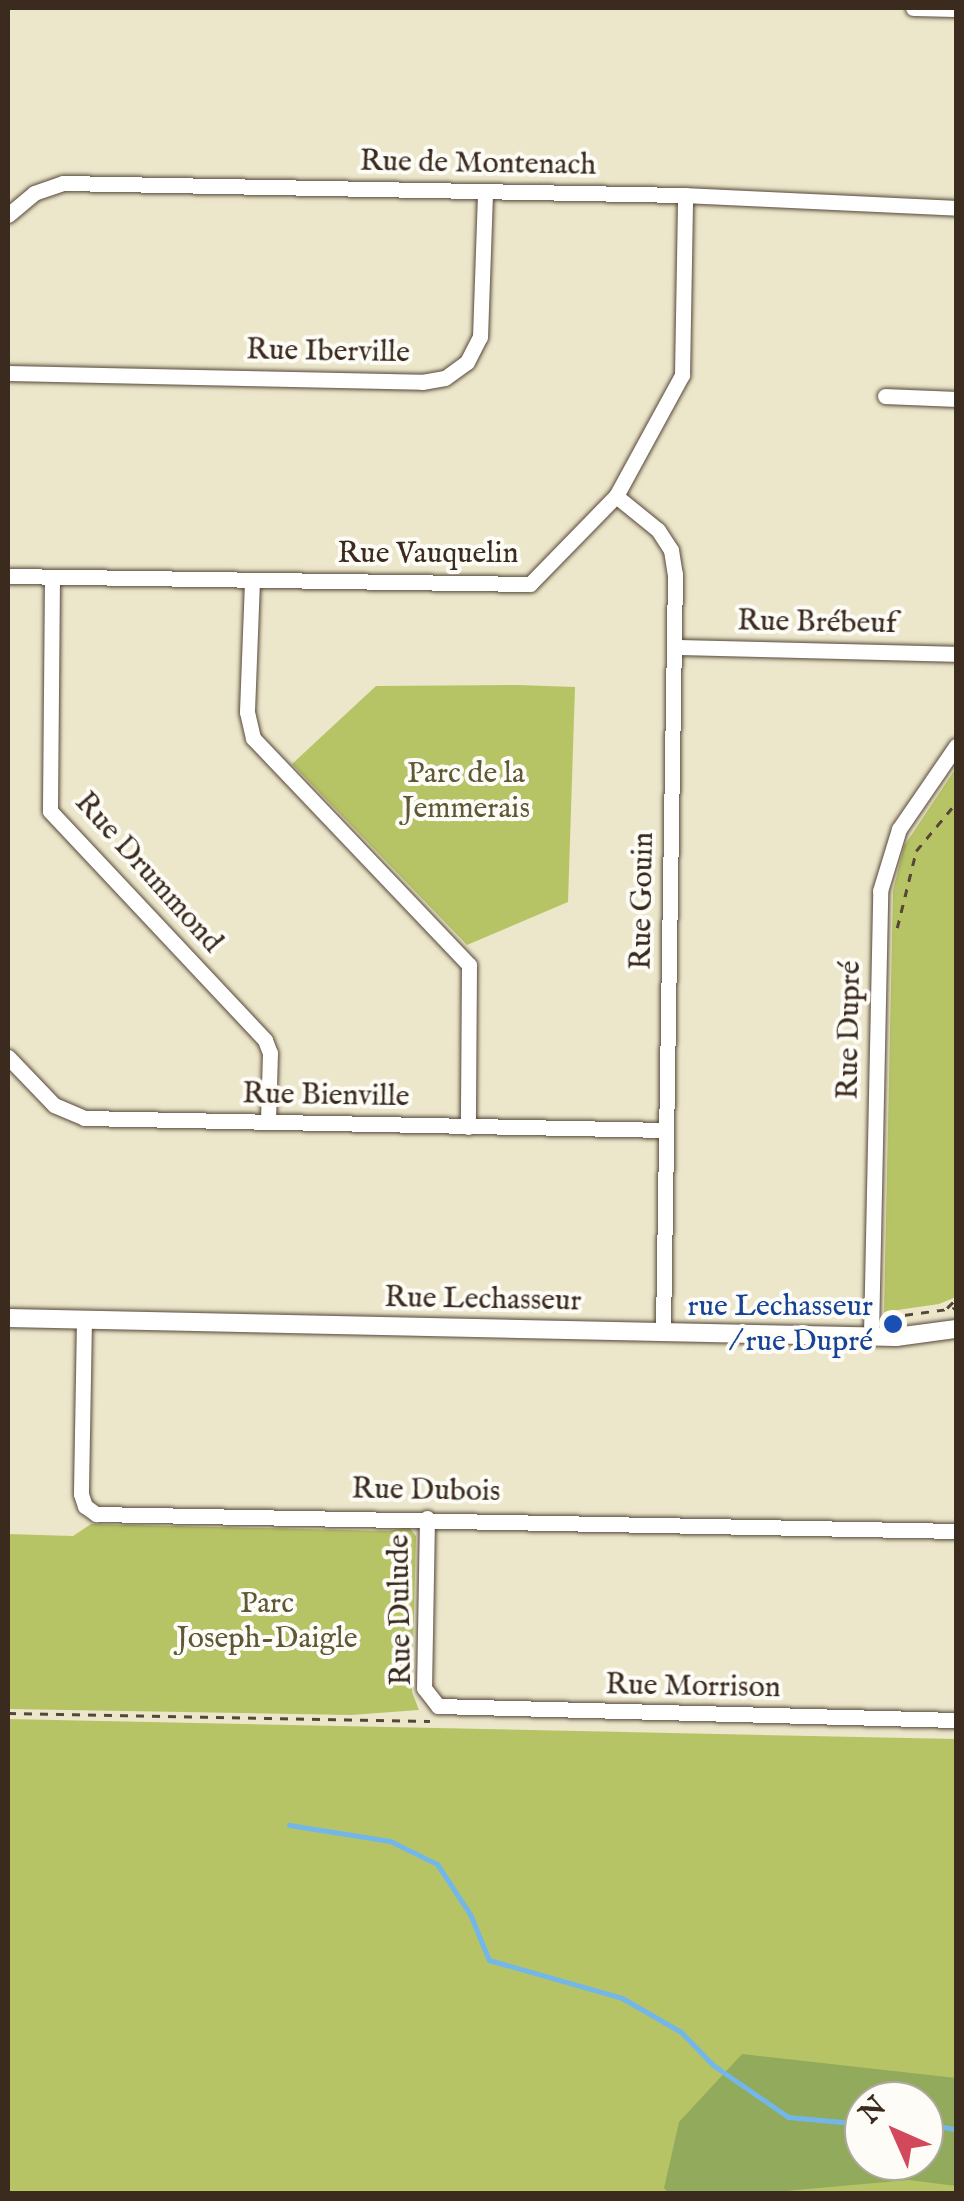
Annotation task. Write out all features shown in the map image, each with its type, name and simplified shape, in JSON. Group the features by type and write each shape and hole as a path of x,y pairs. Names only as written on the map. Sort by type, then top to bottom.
{"street":[{"path":"913,8 956,8"},
{"name":"Rue de Montenach","path":"8,215 34,193 63,183 685,196 956,208"},
{"name":"Rue Iberville","path":"8,373 422,382 444,378 468,362 480,337 485,192"},
{"name":"Rue Vauquelin","path":"8,576 524,586 616,496 682,374 685,196"},
{"path":"885,396 956,399"},
{"name":"Rue Gouin","path":"616,496 658,530 671,550 676,647 663,1331"},
{"name":"Rue Drummond","path":"52,577 50,810 265,1040 270,1058 268,1122"},
{"path":"252,581 247,712 253,738 470,968 468,1126"},
{"name":"Rue Brébeuf","path":"676,647 956,654"},
{"name":"Rue Dupré","path":"871,1335 880,892 899,829 956,746"},
{"name":"Rue Bienville","path":"8,1057 54,1105 78,1117 666,1130"},
{"name":"Rue Lechasseur","path":"8,1318 871,1335 956,1329"},
{"name":"Rue Dubois","path":"84,1319 81,1494 92,1512 956,1531"},
{"name":"Rue Dulude","path":"427,1518 424,1683 431,1701"},
{"name":"Rue Morrison","path":"431,1701 448,1708 956,1720"}],"path":[{"name":"Rue Dupré","path":"895,936 916,850 956,803"},
{"path":"946,1310 956,1299"},
{"path":"887,1315 956,1308"},
{"path":"8,1714 422,1718"}],"green space":[{"name":"Parc de la Jemmerais","path":"376,686 575,687 568,902 467,945 292,764"},
{"path":"956,768 956,1297 939,1304 884,1312 893,891 904,846"},
{"name":"Parc Joseph-Daigle","path":"91,1524 388,1531 409,1527 416,1536 412,1692 419,1710 351,1715 8,1709 8,1534 73,1536"},
{"path":"8,1719 956,1739 956,2193 8,2194"},
{"path":"742,2054 956,2078 956,2186 917,2181 944,2181 944,2081 844,2081 844,2181 898,2181 763,2193 669,2193 664,2188 679,2122"}],"waterway":[{"path":"289,1825 390,1841 437,1864 470,1914 489,1960 622,1998 681,2032 713,2065 788,2117 844,2122"},
{"path":"944,2127 956,2129"}],"place":[{"name":"rue Lechasseur / rue Dupré","path":"893,1324"}]}
